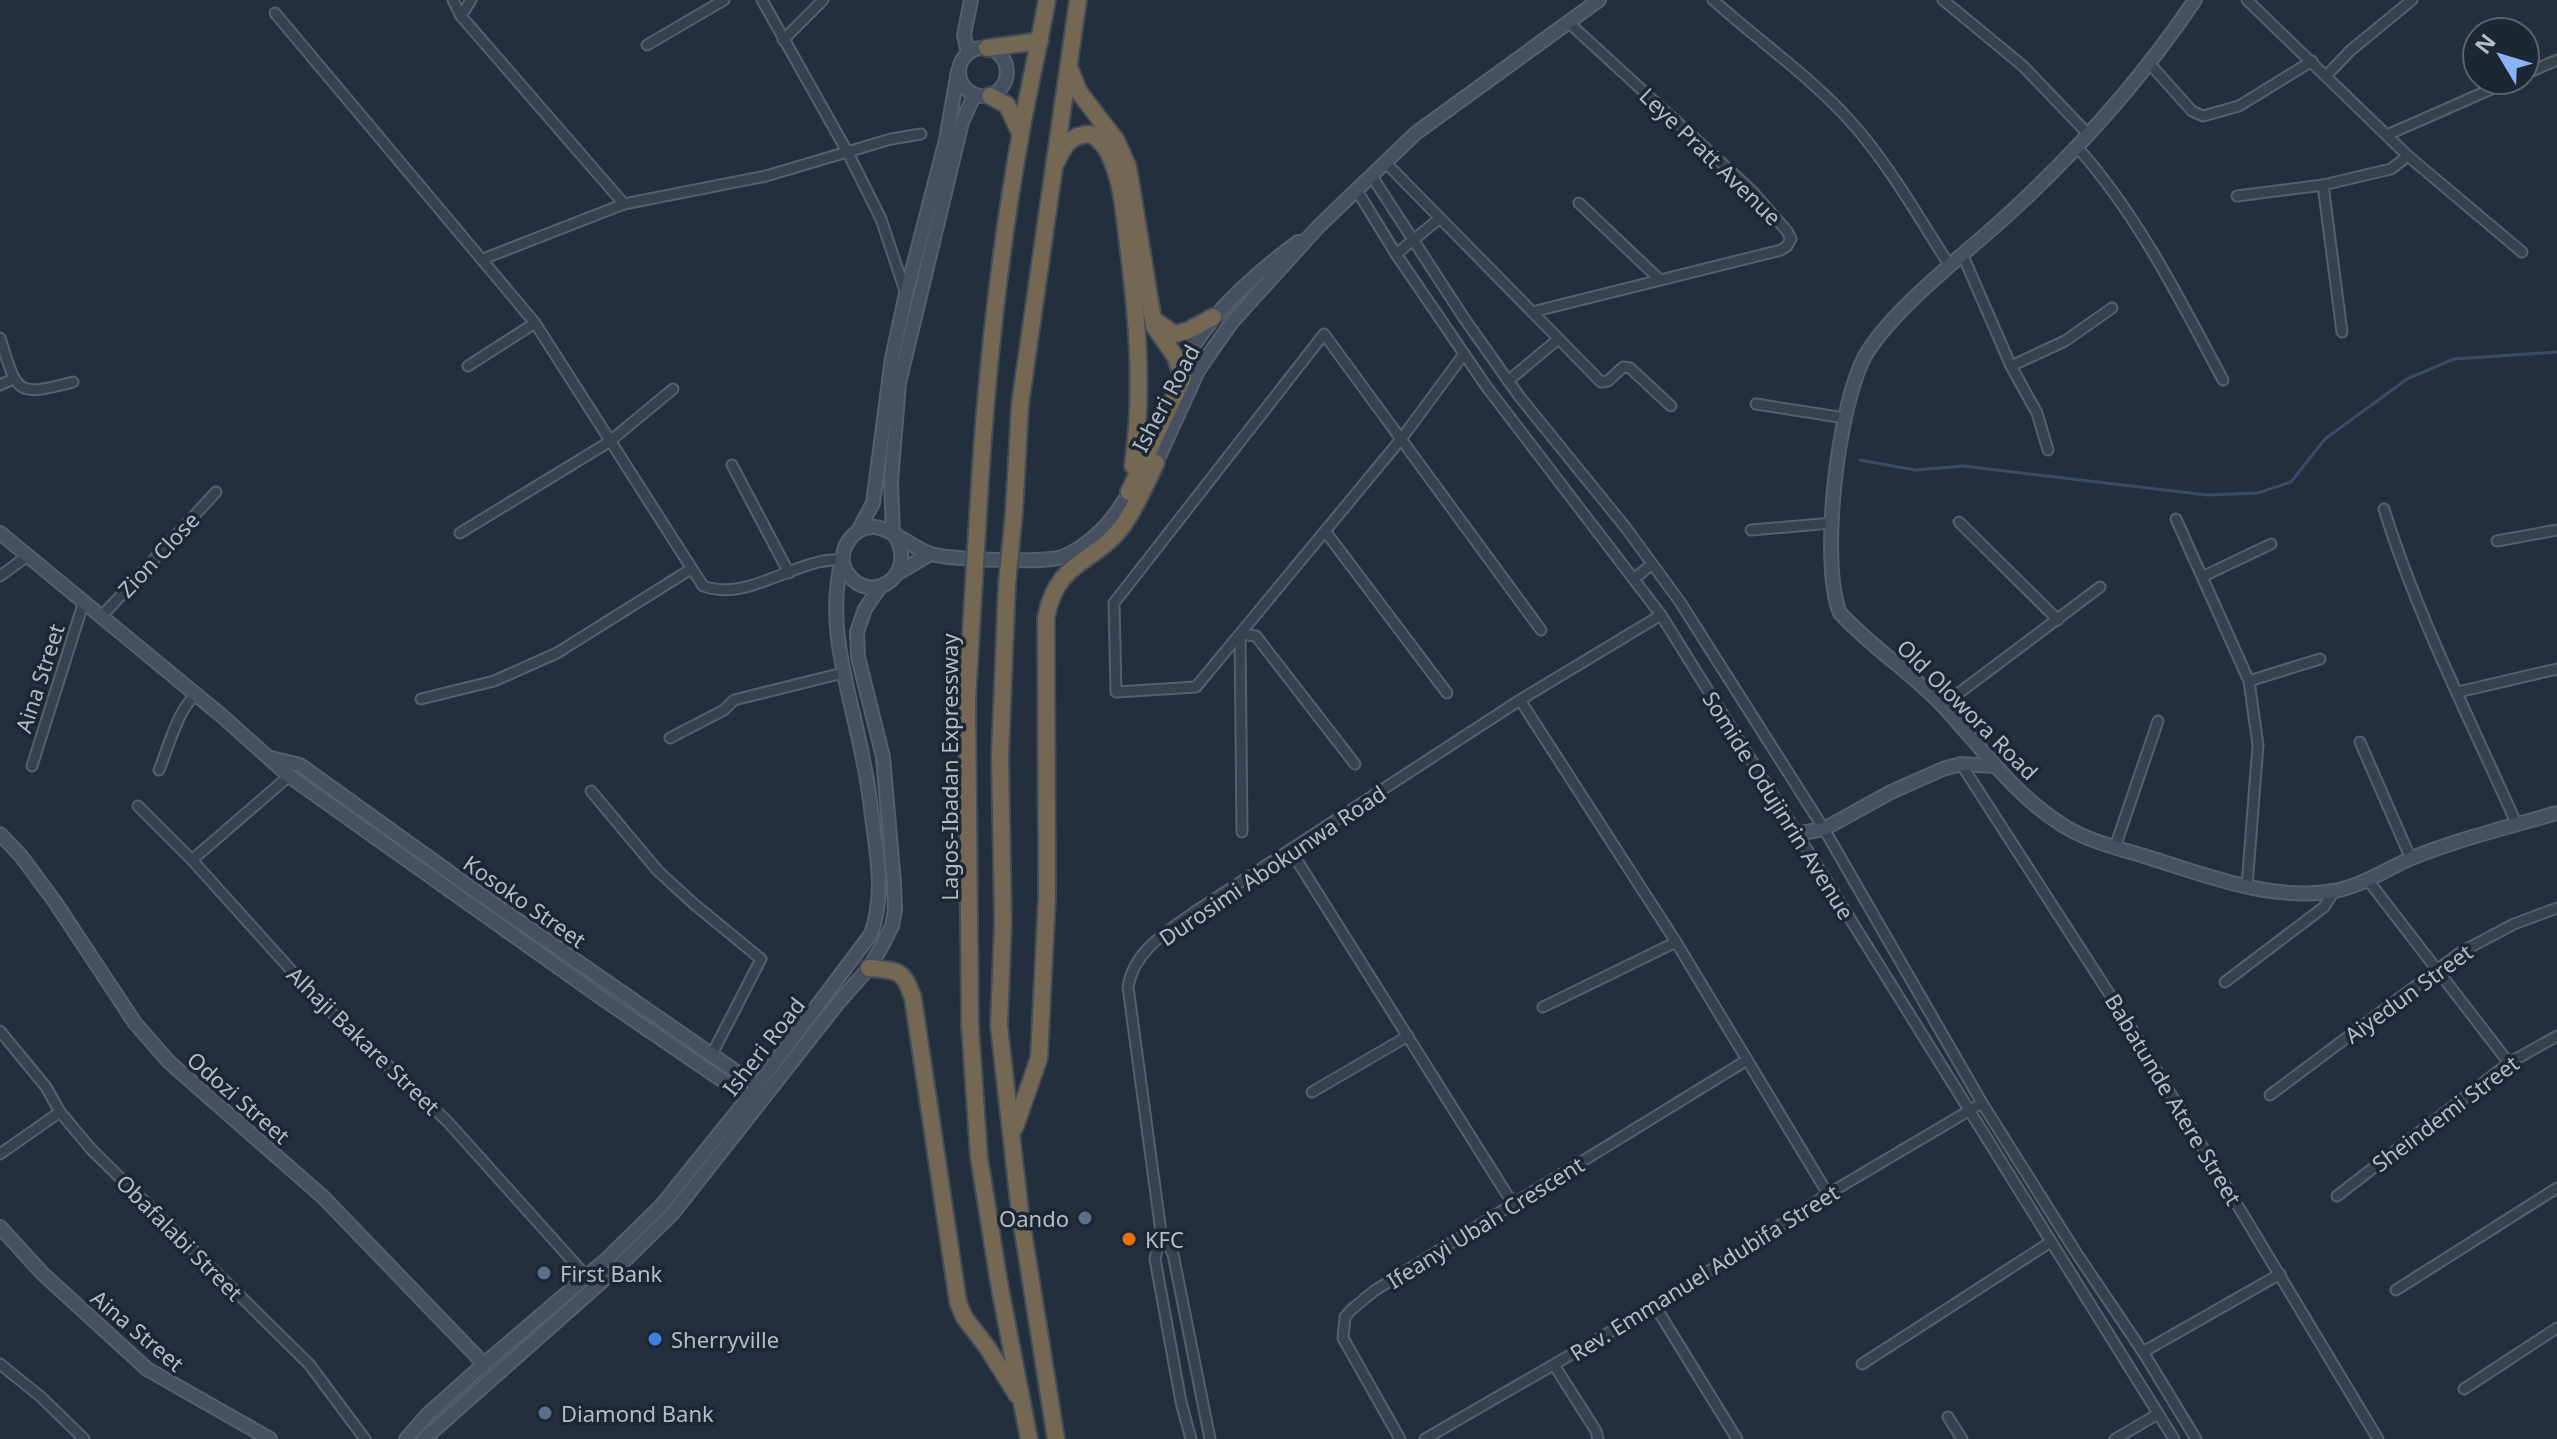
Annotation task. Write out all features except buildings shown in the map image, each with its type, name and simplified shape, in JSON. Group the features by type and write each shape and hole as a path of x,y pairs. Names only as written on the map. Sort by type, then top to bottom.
{"highway":[{"name":"Lagos-Ibadan Expressway","path":"1029,1439 979,1157 970,1026 967,699 984,406 1020,134 1047,0"},
{"path":"1056,1439 1031,1287 999,1026 1003,921 1001,712 1020,405 1078,0"},
{"path":"987,48 1040,41"},
{"path":"1069,53 1073,82 1116,140 1128,167 1154,326 1175,356 1183,378 1129,492"},
{"path":"982,96 1007,105 1020,134"},
{"path":"1048,198 1063,147 1070,139 1092,134 1107,149 1115,169 1131,261 1139,390 1133,466"},
{"path":"1153,318 1162,328 1174,334 1187,331 1213,317"},
{"path":"1012,1136 1039,1058 1047,897 1046,618 1050,597 1062,576 1123,526 1156,463"},
{"path":"869,968 897,971 905,976 916,1012 958,1302 964,1317 1024,1406"}],"main road":[{"path":"968,53 964,35 971,0"},
{"name":"Isheri Road","path":"406,1439 427,1415 587,1277 661,1206 748,1098 871,934 877,915 880,881 864,765 835,622 837,579 846,542 859,529 871,526 883,528 930,554 1031,561 1061,557 1083,546 1105,526 1129,492 1156,463 1198,371 1232,322 1318,227 1416,133 1599,0"},
{"name":"Old Olowora Road","path":"2195,0 2149,63 2077,147 1877,339 1860,368 1845,418 1833,490 1835,600 1840,613 1943,705 1994,766 2066,828 2115,847 2247,886 2283,891 2334,891 2456,842 2557,813"},
{"path":"859,529 873,503 892,358 946,140 958,71 961,60 968,53 987,48 1001,56 1007,71 1003,86 982,96 962,122 899,383 891,482 895,536 902,549 903,561 898,573"},
{"path":"958,71 962,86 982,96"},
{"name":"Isheri Road","path":"1031,561 1085,536 1116,500 1192,345 1213,317 1272,261 1318,227"},
{"name":"Kosoko Street","path":"0,533 222,716 289,776 748,1098"},
{"name":"Isheri Road","path":"424,1439 605,1279 673,1213 869,968 892,926 895,910 883,757 858,657 857,632 865,609 880,587 930,554"},
{"path":"842,560 846,572 855,582 867,587 880,587"},
{"name":"Kosoko Street","path":"268,757 300,765 757,1086"},
{"path":"1796,834 1824,829 1891,792 1943,769 1961,764 1994,766"},
{"name":"Odozi Street","path":"0,834 21,856 55,902 135,1023 169,1062 323,1197 484,1364"},
{"path":"606,1001 615,988"},
{"name":"Aina Street","path":"0,1227 42,1273 147,1369 270,1439"}],"street":[{"path":"453,0 461,16 624,204"},
{"path":"461,16 471,0"},
{"path":"647,45 724,0"},
{"path":"762,0 848,153 889,239 906,294"},
{"path":"783,40 823,0"},
{"path":"1713,0 1851,121 1886,167 1950,266"},
{"path":"1943,0 2023,66 2088,134"},
{"path":"2247,0 2408,156 2522,252"},
{"path":"2327,75 2412,0"},
{"path":"275,13 535,323 703,586 713,590 733,590 825,559 842,560"},
{"name":"Leye Pratt Avenue","path":"1532,312 1781,250 1791,239 1751,190 1568,22"},
{"path":"2149,63 2192,111 2203,116 2239,106 2312,61"},
{"path":"2387,135 2476,96"},
{"path":"483,259 624,204 766,176 891,139 921,134"},
{"path":"2077,147 2105,179 2131,218 2223,380"},
{"path":"2237,196 2323,185 2391,169 2408,156"},
{"path":"1385,162 1601,382 1608,381 1623,367 1630,368 1671,406"},
{"path":"1371,175 1508,381 1680,602 1824,829 1982,1103 2196,1439"},
{"path":"2323,185 2342,332"},
{"name":"Somide Odujinrin Avenue","path":"1356,189 1464,354 1540,459 1661,615 2049,1243 2174,1439"},
{"path":"1579,203 1659,279"},
{"path":"1396,254 1439,219"},
{"path":"1963,256 2011,366 2037,413 2048,450"},
{"path":"2011,366 2065,341 2112,308"},
{"path":"468,366 535,323"},
{"path":"1464,354 1402,438 1196,687 1116,692 1114,603 1324,334 1402,438 1541,630"},
{"path":"0,338 13,379 28,391 73,382"},
{"path":"1508,381 1557,340"},
{"path":"0,385 13,379"},
{"path":"460,533 609,442 673,389"},
{"path":"1756,404 1845,418"},
{"path":"732,465 789,573"},
{"name":"Zion Close","path":"101,617 216,492"},
{"path":"2384,509 2400,562 2417,603 2517,825"},
{"path":"2176,519 2249,681 2258,745 2247,886"},
{"path":"1959,522 2058,620"},
{"path":"1751,530 1832,523"},
{"path":"2497,541 2557,530"},
{"path":"1325,531 1447,693"},
{"path":"2204,576 2271,544"},
{"path":"0,576 26,557"},
{"path":"1634,579 1652,564"},
{"path":"421,699 494,681 557,653 691,569"},
{"path":"1943,705 2100,587"},
{"name":"Aina Street","path":"32,766 84,601"},
{"name":"Durosimi Abokunwa Road","path":"1210,1439 1173,1254 1161,1232 1128,987 1138,958 1163,935 1520,700 1661,615"},
{"path":"1240,634 1256,636 1355,764"},
{"path":"1240,634 1242,832"},
{"path":"2249,681 2320,659"},
{"path":"2458,692 2557,669"},
{"path":"670,738 724,710 734,700 843,673"},
{"path":"159,770 183,712 195,696"},
{"path":"1520,700 1676,942 1828,1194"},
{"path":"2115,847 2158,721"},
{"path":"2360,742 2411,859"},
{"name":"Babatunde Atere Street","path":"1961,764 2125,1018 2378,1439"},
{"path":"192,860 289,776"},
{"path":"591,791 658,871 759,955 759,965 712,1054"},
{"name":"Alhaji Bakare Street","path":"138,806 192,860 318,1000 447,1121 587,1277"},
{"path":"1291,851 1513,1204"},
{"path":"2367,879 2509,1063"},
{"path":"2225,982 2324,907 2334,891"},
{"name":"Aiyedun Street","path":"2270,1095 2483,938 2557,908"},
{"path":"1543,1007 1676,942"},
{"name":"Obafalabi Street","path":"0,1031 46,1087 60,1112 134,1193 309,1364 365,1439"},
{"path":"1312,1092 1408,1036"},
{"name":"Sheindemi Street","path":"2337,1196 2509,1063 2557,1036"},
{"name":"Ifeanyi Ubah Crescent","path":"1400,1439 1343,1338 1345,1317 1374,1291 1747,1060"},
{"name":"Rev. Emmanuel Adubifa Street","path":"1425,1439 1655,1306 1828,1194 1982,1103"},
{"path":"0,1154 60,1112"},
{"path":"2396,1290 2557,1188"},
{"path":"1161,1232 1155,1259 1181,1402 1191,1439"},
{"path":"1862,1364 2049,1243"},
{"path":"2143,1352 2280,1274"},
{"path":"1655,1306 1737,1439"},
{"path":"2464,1389 2557,1328"},
{"path":"1554,1365 1598,1439"},
{"path":"2,1370 41,1397 84,1439"},
{"path":"2115,1439 2158,1414"},
{"path":"1948,1417 1962,1439"}],"waterway":[{"path":"1860,460 1915,470 1963,466 2207,495 2258,493 2291,482 2325,439 2407,379 2454,359 2557,352"}],"place":[{"name":"Oando","path":"1085,1218"},
{"name":"KFC","path":"1129,1239"},
{"name":"First Bank","path":"544,1273"},
{"name":"Sherryville","path":"655,1339"},
{"name":"Diamond Bank","path":"545,1413"}]}
